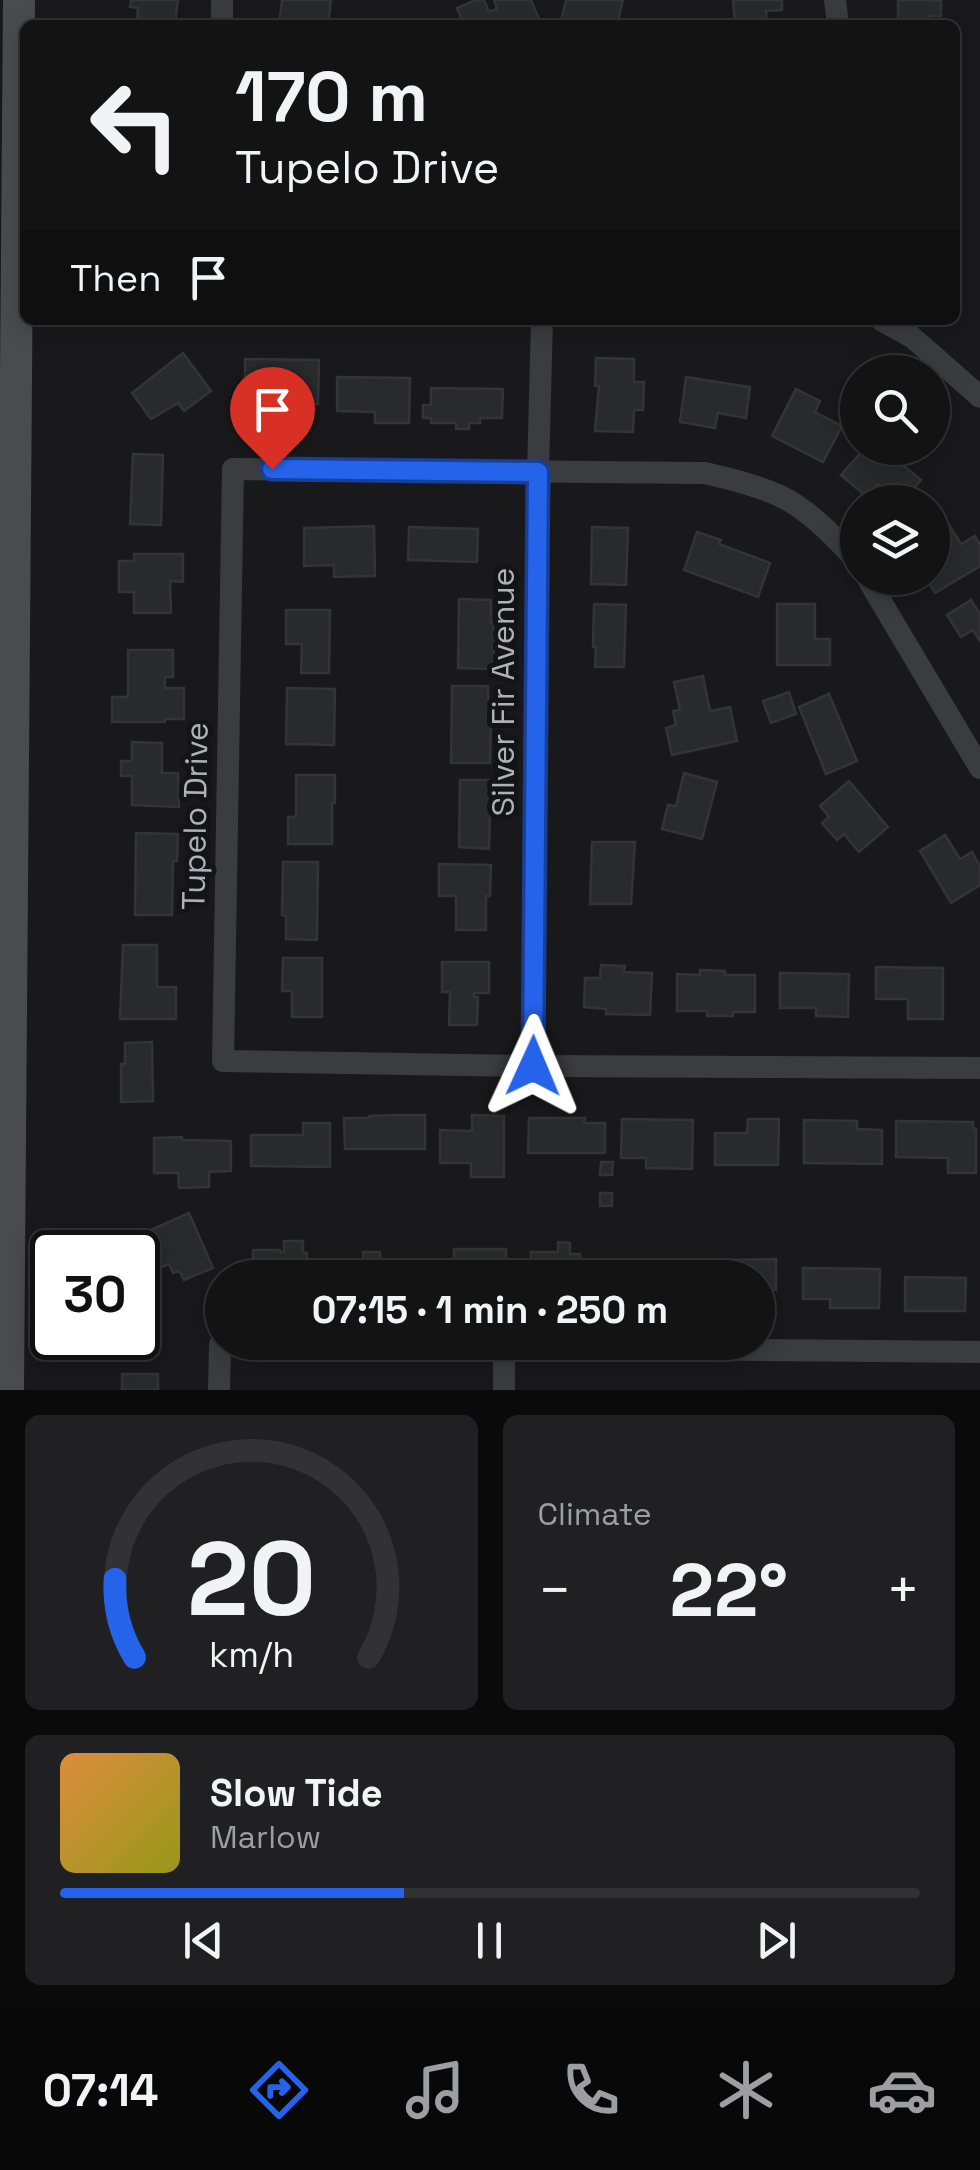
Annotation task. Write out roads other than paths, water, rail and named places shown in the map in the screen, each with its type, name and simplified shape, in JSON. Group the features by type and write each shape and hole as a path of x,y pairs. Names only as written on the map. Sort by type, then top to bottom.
{"main road":[{"path":"8,1390 19,0"}],"street":[{"name":"Silver Fir Avenue","path":"533,1066 542,325"},
{"path":"889,325 912,337 980,398"},
{"name":"Tupelo Drive","path":"840,545 810,516 782,497 705,473 233,469 224,1061 980,1068"},
{"path":"877,595 980,768"},
{"path":"775,1350 980,1352"},
{"path":"220,1360 220,1390"},
{"path":"504,1360 504,1390"}]}
